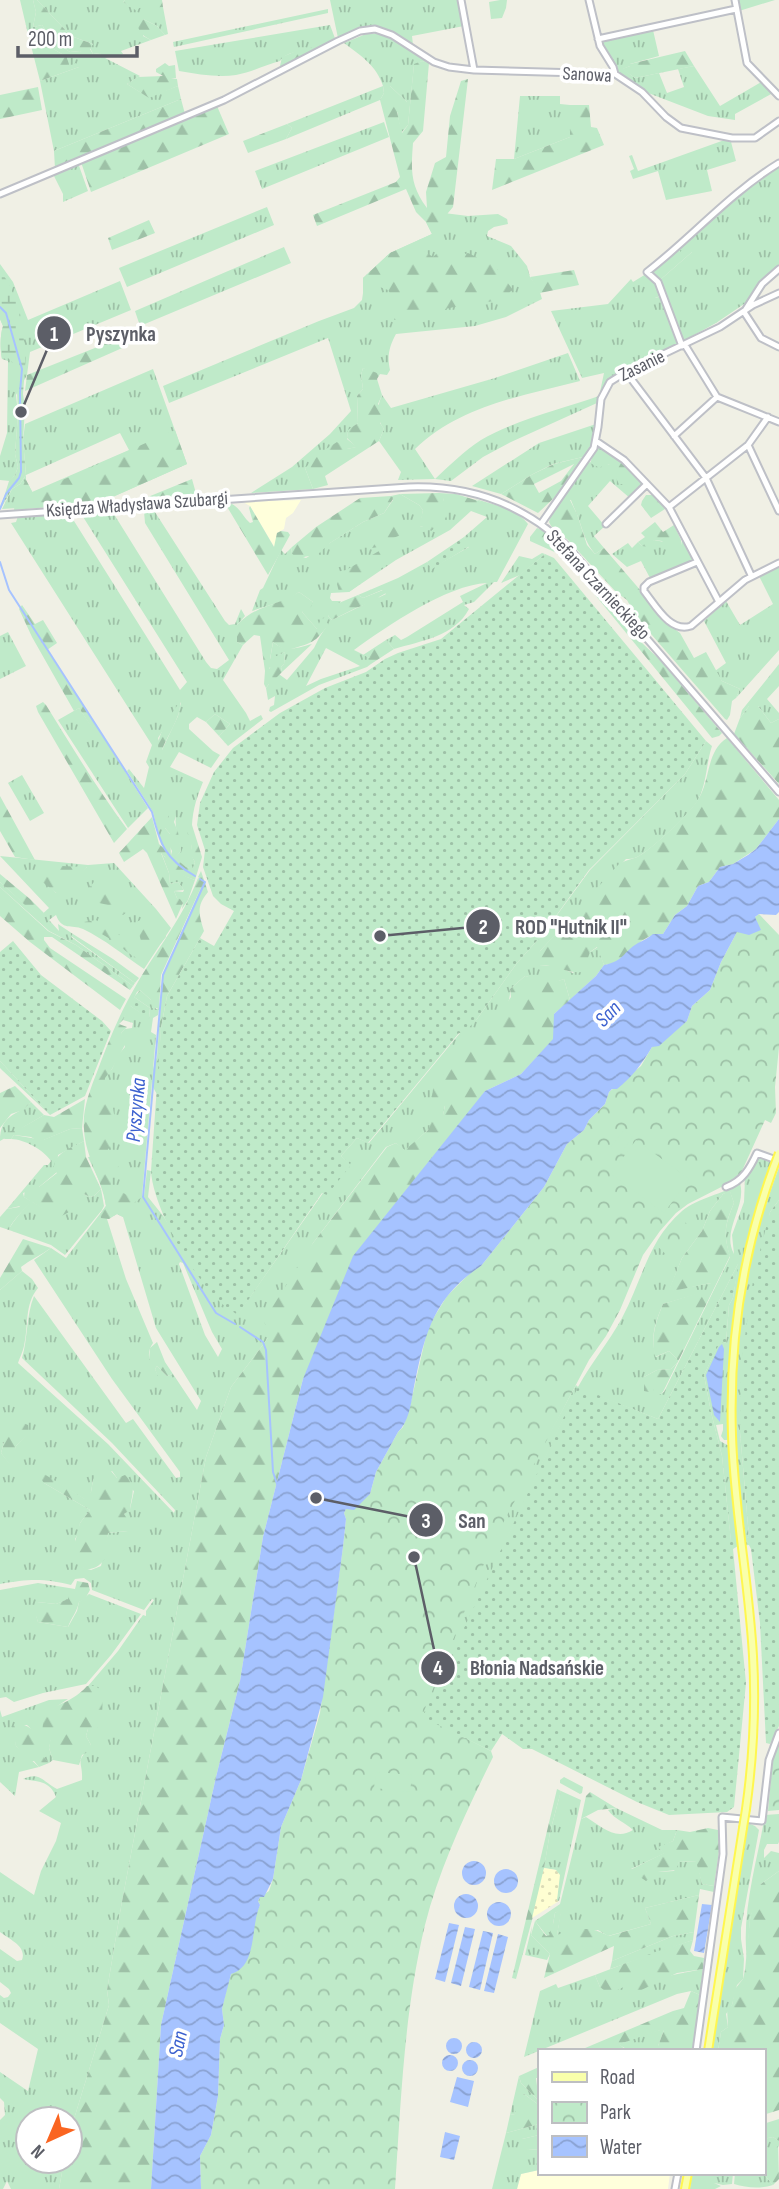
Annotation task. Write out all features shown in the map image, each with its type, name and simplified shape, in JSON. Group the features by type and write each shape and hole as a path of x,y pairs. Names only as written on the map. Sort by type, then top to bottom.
{"main road":[{"path":"708,2049 746,1810 752,1754 754,1688 751,1625 732,1438 734,1341 748,1257 779,1153"}],"street":[{"path":"461,0 474,70"},
{"path":"589,0 600,46 615,74"},
{"path":"734,0 747,63 779,96"},
{"path":"598,39 736,9"},
{"name":"Sanowa","path":"0,194 226,99 355,33 368,30 392,34 442,65 474,70 615,74 642,92 674,123 688,130 749,139 760,135 779,121"},
{"path":"779,163 760,174 713,213 671,254 647,272 657,282 684,345 717,397 779,422"},
{"path":"779,269 762,284 744,312 761,338 779,347"},
{"name":"Zasanie","path":"541,524 586,462 596,441 602,395 610,382 720,327 779,293"},
{"path":"626,372 706,478 751,575"},
{"path":"674,436 717,397"},
{"path":"668,507 748,445 768,417"},
{"path":"596,441 624,460 668,507 719,602"},
{"path":"748,445 779,511"},
{"path":"607,524 648,484"},
{"name":"Stefana Czarnieckiego","path":"273,496 443,487 497,500 541,524 579,558 779,792"},
{"name":"Księdza Władysława Szubargi","path":"0,515 273,496"},
{"path":"697,562 649,582 644,587 644,592 667,620 680,628 691,626 751,575 779,563"},
{"path":"726,1188 745,1175 757,1153 779,1161"},
{"path":"696,2049 723,1854 722,1817 762,1821 769,1760 779,1733"}],"shaded area":[{"path":"301,500 293,513 286,518 284,529 277,533 275,548 250,506 243,502"},
{"path":"538,2170 538,2175 670,2175 668,2189 517,2189 521,2174"}],"green space":[{"path":"20,0 33,0 36,12 33,27 42,25 46,31 44,35 70,52 80,51 101,59 100,53 93,54 90,48 93,44 71,36 37,0 125,0 123,2 132,7 163,7 168,34 165,35 157,26 143,19 143,36 151,40 121,51 123,54 105,58 140,76 127,84 148,97 178,86 181,99 54,151 40,81 79,67 67,67 67,57 28,34"},
{"path":"33,0 37,0 71,36 93,44 90,49 93,54 100,53 101,59 90,63 83,58 80,51 70,52 43,35 46,31 42,25 33,27 36,12"},
{"path":"162,0 163,7 139,8 137,11 123,2"},
{"path":"330,0 459,0 464,26 412,36 413,45 393,33 377,28 360,30 338,38"},
{"path":"507,0 502,18 491,19 489,2"},
{"path":"736,0 775,0 739,11"},
{"path":"328,9 328,13 174,47 173,42"},
{"path":"143,19 157,26 165,35 151,40 146,37 140,32 137,23"},
{"path":"330,25 336,41 316,50 291,53 280,61 248,72 222,76 179,71 175,51"},
{"path":"653,30 659,56 630,64 623,69 635,78 659,73 667,93 684,87 678,69 694,66 720,106 763,81 773,93 735,114 735,120 708,116 643,91 615,72 599,41"},
{"path":"381,33 435,66 422,61 414,65 408,125 401,133 397,111 407,102 390,86 383,86 372,67 344,43 366,34"},
{"path":"28,34 67,57 67,67 76,63 79,67 40,81"},
{"path":"311,47 316,51 282,69 282,57"},
{"path":"685,51 694,66 635,78 622,69 630,64"},
{"path":"422,61 429,63 423,131 413,143 412,169 417,192 427,208 426,192 435,163 446,157 450,116 461,81 468,79 453,207 438,236 424,251 433,257 448,243 457,249 443,262 468,253 495,266 513,290 494,301 394,320 399,308 388,290 377,286 363,293 363,278 390,253 432,234 426,222 416,212 406,189 317,226 313,215 396,182 400,177 380,100 384,93 383,86 390,86 407,102 406,111 397,112 402,133 408,125 414,64"},
{"path":"165,63 169,66 175,65 176,78 171,78 177,79 178,86 149,98 127,84 138,77 163,76 156,72 156,69"},
{"path":"383,86 384,93 380,100 286,139 292,128 287,124"},
{"path":"38,87 42,110 0,119 0,95"},
{"path":"520,96 560,96 560,104 570,105 570,137 514,159"},
{"path":"181,99 185,114 55,169 54,151"},
{"path":"570,105 589,105 591,127 597,128 604,145 492,190 496,159 514,159 570,137"},
{"path":"217,106 229,134 91,192 81,162"},
{"path":"384,122 389,137 262,189 255,171"},
{"path":"287,124 292,128 286,139 248,153 243,141"},
{"path":"730,138 736,161 707,170 712,191 666,200 658,171 633,179 630,171 634,169 629,156 632,155 638,171"},
{"path":"78,163 88,191 63,202 63,194 53,174"},
{"path":"779,164 779,266 757,287 747,302 683,341 660,280 692,252 680,252 678,249 714,214"},
{"path":"267,207 274,225 127,287 119,268"},
{"path":"444,213 468,216 498,214 507,219 508,224 494,227 488,231 487,236 511,246 527,266 542,299 506,317 475,326 396,334 389,352 390,370 387,375 372,373 363,368 363,389 357,396 358,423 348,431 347,439 357,447 305,468 313,489 251,493 292,467 330,434 351,411 328,338 169,403 163,386 354,308 362,300 363,278 390,253 432,234 426,222"},
{"path":"149,220 155,233 112,250 108,238"},
{"path":"284,247 291,263 140,326 135,311"},
{"path":"678,249 680,252 692,252 660,280 665,294 655,298 650,285 655,281 650,273"},
{"path":"0,264 13,282 28,320 120,281 131,310 30,352 27,375 16,395 18,414 15,454 18,467 10,481 0,480 0,456 7,433 8,361 2,359 1,351 3,326 0,319"},
{"path":"574,270 579,285 540,293 530,277"},
{"path":"0,271 9,283 20,313 26,355 23,440 26,475 20,484 12,489 0,510 9,481 18,467 15,454 18,414 16,366 8,358 2,359 1,355 3,326 0,319"},
{"path":"646,274 655,281 655,298 662,296 679,342 672,350 618,375 600,392 604,373 582,378 551,311 608,304 631,279 633,282"},
{"path":"125,336 129,345 25,391 27,375"},
{"path":"568,353 580,381 514,398 471,413 451,422 415,449 435,479 398,480 401,472 379,441 384,429 378,412 382,395 391,408 495,378"},
{"path":"363,368 380,374 377,379 382,395 378,404 386,413 380,423 384,429 379,441 325,476 328,485 313,489 305,468 337,442 347,449 356,447 347,438 348,430 358,423 357,396 363,389"},
{"path":"153,369 187,464 99,503 2,509 12,489 20,484 26,475 23,440 25,424","holes":["120,433 129,450 32,492 26,475"]},
{"path":"599,396 597,403 511,442 483,457 451,481 435,479 469,449 494,433"},
{"path":"596,424 592,446 587,456 553,464 501,494 472,486 539,443"},
{"path":"175,430 187,464 99,503 14,510 15,501 26,480 33,493"},
{"path":"598,444 630,470 632,474 627,484 619,484 609,464 600,468 590,463"},
{"path":"587,456 554,498 538,513 501,494 533,474 554,464","holes":["574,464 561,481 539,493 534,484"]},
{"path":"589,461 620,467 644,484 631,499 610,481 588,506 605,526 594,536 604,548 595,554 585,536 568,489"},
{"path":"192,479 197,497 138,501"},
{"path":"575,487 582,491 582,498 570,500 587,545 595,554 604,548 680,633 694,658 706,652 722,681 740,689 732,701 727,720 638,619 627,600 551,526 549,522 552,511 568,489"},
{"path":"400,494 419,505 423,510 420,527 435,515 444,497 481,502 475,499 496,505 517,514 528,524 497,582 474,602 464,605 469,609 455,626 426,640 394,649 386,640 395,635 401,640 407,637 463,602 460,596 487,583 454,591 418,608 354,650 370,658 371,664 367,667 319,685 269,711 274,705 275,696 268,700 266,688 271,666 287,680 314,648 328,624 317,629 302,612 313,602 299,592 289,599 252,611 281,550 285,554 292,547 291,553 306,558 363,522 384,513 393,500 391,496","holes":["471,511 487,517 464,537 469,547 432,568 427,562 358,595 363,598 382,590 386,594 332,620 328,616 341,601 332,601 331,593 349,592 396,560 450,530","326,648 360,666 306,686"]},
{"path":"400,494 456,494 482,502 481,506 444,498 443,504 449,510 445,519 431,531 426,526 419,527 423,510"},
{"path":"646,495 654,495 665,509 651,518 641,505"},
{"path":"391,496 393,499 384,513 363,522 330,543 316,556 300,557 291,553 292,547 316,527 360,498"},
{"path":"232,504 250,523 253,522 250,506 274,547 277,533 288,532 290,535 268,575 226,505"},
{"path":"153,509 229,625 235,624 241,609 245,616 237,625 237,642 243,645 223,680 250,721 261,715 263,719 228,746 219,736 230,724 215,714 206,722 197,717 189,724 189,729 220,755 211,768 179,752 170,767 203,782 193,818 193,869 174,858 181,851 176,816 168,817 165,828 170,834 171,856 161,844 153,812 127,771 129,769 144,788 149,767 146,762 152,745 11,523 16,522 18,516 69,513 180,690 187,682 80,512 112,511 206,662 211,668 217,669 229,660 145,523 144,511","holes":["181,702 178,716 162,750 158,738"]},
{"path":"386,519 398,519 401,535 388,540 384,546 372,548 364,543 366,530"},
{"path":"655,522 663,532 674,525 681,545 670,552 662,541 654,540 649,547 642,546 638,542 645,537 641,533"},
{"path":"537,528 561,544 588,573 641,642 660,660 722,733 719,736 712,738 569,563 559,554 530,541"},
{"path":"464,537 470,546 432,569 427,562"},
{"path":"654,540 681,545 682,540 693,561 650,578 641,561 627,567 612,554 628,543 632,548 638,542 642,546"},
{"path":"379,551 383,555 394,554 394,559 349,592 339,592 336,572 346,570"},
{"path":"545,554 520,575 501,583 519,556 532,559"},
{"path":"545,554 554,558 706,741 685,774 589,870 477,1019 463,1034 459,1033 368,1143 357,1138 341,1156 351,1165 327,1195 322,1193 238,1315 209,1291 176,1241 159,1204 151,1171 161,1028 167,996 200,938 214,946 234,911 213,896 203,867 205,850 197,825 200,803 214,772 233,748 280,713 325,688 366,672 398,653 441,639"},
{"path":"779,565 779,650 736,698 740,689 722,681 715,671 726,663 704,621 726,601 740,625 773,604 758,574"},
{"path":"383,590 388,592 378,600 332,620 328,616 334,605 358,595 363,598"},
{"path":"299,592 313,602 310,609 302,612 317,629 325,617 325,622 329,624 316,639 304,645 287,649 273,642 270,659 285,652 284,664 281,667 282,672 275,679 272,678 271,667 269,668 269,684 266,688 260,636 254,635 243,645 237,642 237,625 259,609"},
{"path":"22,605 35,624 43,620 57,643 47,650 96,725 92,728 79,708 74,711 32,637 19,609"},
{"path":"8,632 26,666 0,679 0,636"},
{"path":"386,640 394,649 371,664 368,662 370,658 363,655"},
{"path":"273,642 287,649 312,644 282,672 285,652 270,660"},
{"path":"779,664 779,686 767,699 779,713 779,719 771,723 758,706 749,706 740,718 742,710"},
{"path":"180,701 177,719 159,752 161,733"},
{"path":"43,702 127,829 114,843 38,712 36,706"},
{"path":"749,706 758,706 771,723 779,719 779,784 734,734 740,718"},
{"path":"79,708 92,727 96,725 148,808 128,828 58,720"},
{"path":"215,714 230,724 219,736 206,722"},
{"path":"727,738 779,800 779,819 756,849 733,864 720,867 709,882 698,886 687,906 675,915 663,934 648,937 615,963 604,965 597,947 590,952 583,972 539,965 536,959 540,951 618,865 651,848 693,807 705,785 715,751"},
{"path":"706,741 712,746 703,787 694,806 651,848 633,859 626,859 540,951 539,965 555,966 573,973 590,952 598,947 604,965 596,976 570,1000 564,979 553,983 525,976 510,989 509,1001 495,1031 445,1105 443,1116 405,1151 396,1143 386,1147 313,1243 268,1338 231,1387 206,1457 121,1907 107,1990 109,2005 78,2105 14,2105 14,2175 62,2175 59,2189 11,2189 7,2181 3,2189 0,2189 0,2120 5,2115 4,2102 0,2098 0,2072 28,2091 38,2049 0,2023 0,1995 4,1998 11,1993 0,1982 0,1949 17,1961 22,1960 23,1955 17,1944 0,1932 0,1872 34,1895 61,1823 39,1811 56,1797 50,1787 23,1779 38,1777 57,1789 82,1780 80,1762 91,1745 86,1736 88,1729 97,1729 95,1686 88,1686 118,1651 143,1615 146,1616 146,1611 154,1600 152,1599 144,1610 92,1590 91,1583 84,1578 75,1579 71,1585 36,1580 0,1584 0,1290 22,1271 32,1279 38,1288 31,1301 29,1308 24,1346 18,1363 108,1444 174,1513 175,1510 112,1443 22,1358 34,1296 126,1423 133,1419 176,1478 180,1477 180,1472 112,1379 34,1260 51,1248 66,1258 106,1206 103,1189 88,1157 97,1156 96,1083 112,1069 125,1047 121,1033 132,1028 133,1023 123,1020 129,1005 149,1018 150,1008 134,997 140,990 156,1009 159,1008 158,1015 153,1018 151,1032 156,1035 142,1196 147,1170 151,1171 148,1197 164,1217 189,1261 238,1314 323,1193 350,1165 341,1156 357,1138 369,1143 460,1033 477,1019 590,870 685,774","holes":["117,1214 123,1217 156,1328 201,1401 197,1410 173,1374 167,1376 157,1366 157,1375 152,1367 149,1355 153,1343 126,1279 107,1219","180,1262 183,1263 222,1349 218,1357 205,1335","12,1427 28,1434 16,1446 10,1464 1,1453","112,1471 134,1491 130,1509 124,1514 128,1531 108,1533 101,1566 91,1570 84,1568 75,1539 80,1523 90,1510 44,1483 44,1475 86,1500 93,1480"]},
{"path":"22,775 44,813 30,821 8,783"},
{"path":"0,796 35,860 15,857 0,831"},
{"path":"174,809 174,822 181,851 175,858 186,867 193,868 195,862 190,854 192,846 187,832 192,815 192,825 202,857 195,880 173,870 161,853 169,873 170,884 178,882 184,890 174,891 183,903 176,919 147,853 143,849 124,862 119,853 152,817 159,844 171,855 168,843 170,834 163,823 168,812"},
{"path":"161,852 177,872 195,880 182,909 183,903 174,891 184,890 178,882 170,884"},
{"path":"0,856 88,865 114,863 171,928 144,969 91,933 64,925 56,915 49,920 59,931 58,924 73,934 71,937 135,983 133,986 76,945 49,931 0,887 0,882 39,917 49,908","holes":["87,867 56,893 46,883 61,868"]},
{"path":"61,866 87,867 64,892 56,893 39,879 39,872 48,872"},
{"path":"201,871 208,892 200,911 204,931 167,996 161,1028 158,1095 152,1077 157,1057 163,975 204,881 161,975 159,1008 152,1008 151,1000 140,990 119,1024 127,1027 121,1033 127,1041 105,1078 104,1090 111,1095 114,1114 119,1118 114,1140 104,1156 105,1164 112,1161 119,1167 114,1169 110,1178 111,1186 127,1195 142,1197 131,1205 123,1217 117,1214 109,1219 101,1218 100,1214 106,1206 85,1139 84,1115 87,1100 123,1009 184,908 198,878 200,879 198,877"},
{"path":"0,874 44,913 39,918 0,882"},
{"path":"108,875 117,889 130,900 133,908 123,915 113,912 108,905 95,902 90,907 79,900 94,882"},
{"path":"0,887 48,931 76,945 133,986 130,990 52,937 44,937 50,948 126,999 120,1010 0,916"},
{"path":"759,914 779,935 776,1113 771,1123 765,1120 741,1173 735,1180 676,1213 643,1255 620,1310 589,1360 492,1544 422,1716 491,1751 493,1757 446,1860 425,1925 408,2023 395,2189 201,2189 200,2156 211,2135 218,2096 220,2039 224,2025 222,2009 227,1987 231,1974 252,1940 254,1918 260,1905 258,1901 269,1891 281,1827 301,1780 320,1713 343,1547 346,1519 344,1513 370,1494 376,1472 403,1427 428,1327 447,1296 481,1266 544,1187 567,1144 584,1130 589,1120 605,1104 609,1092 641,1066 652,1047 687,1021 692,1006 710,990 737,932"},
{"path":"152,915 152,921 164,929 166,937 153,953 140,959 84,922 96,920 129,941 141,941 136,922"},
{"path":"73,934 139,978 135,983 71,936"},
{"path":"13,941 41,975 102,1021 111,1031 85,1096 50,1115 0,1061 0,952"},
{"path":"525,976 551,982 564,979 570,1000 554,1014 554,1039 521,1074 485,1091 303,1379 263,1537 240,1681 161,2025 151,2189 59,2189 62,2175 84,2175 84,2105 78,2105 109,2005 107,1990 121,1907 206,1457 231,1387 268,1338 264,1320 313,1243 387,1147 396,1143 405,1150 428,1130 434,1115 443,1115 445,1106 432,1099 433,1089 468,1040 493,1035 492,1024 511,997 510,989"},
{"path":"134,997 150,1008 149,1019 129,1005"},
{"path":"0,1061 50,1115 0,1068"},
{"path":"15,1086 31,1102 23,1110 11,1114 0,1128 0,1093"},
{"path":"85,1099 82,1128 70,1129 39,1142 31,1137 14,1135 11,1139 4,1139 8,1132 44,1115 54,1117"},
{"path":"31,1102 44,1115 0,1141 6,1121"},
{"path":"82,1128 84,1141 58,1155 57,1172 39,1187 23,1193 24,1197 43,1208 84,1194 94,1196 101,1189 104,1206 102,1210 65,1255 51,1245 9,1230 29,1204 7,1209 44,1165 51,1161 33,1146 11,1139 14,1135 43,1140 70,1129"},
{"path":"624,1130 633,1137 619,1155 610,1148"},
{"path":"636,1140 689,1179 664,1213 611,1174"},
{"path":"84,1141 86,1157 101,1189 94,1196 84,1194 69,1212 58,1218 32,1202 15,1219 9,1230 0,1227 0,1217 7,1209 30,1201 24,1197 25,1189 39,1187 57,1173 54,1170 56,1159"},
{"path":"759,1157 772,1162 747,1250 734,1317 730,1351 728,1440 721,1436 723,1424 716,1425 720,1441 729,1446 737,1541 731,1542 722,1456 704,1375 720,1341 726,1343 729,1305 733,1298 738,1264 658,1419 578,1388 423,1717 387,1763 475,1570 576,1385 578,1387 622,1318 653,1248 670,1222 682,1211 740,1183 740,1201 730,1236 734,1254 732,1235 744,1202 745,1178","holes":["730,1192 734,1203 726,1229 730,1257 664,1392 660,1394 651,1388 644,1377 657,1370 671,1369 677,1363 677,1359 669,1351 656,1357 653,1336 660,1311 663,1304 711,1290 711,1283 669,1291 682,1258 702,1231 710,1211 723,1194"]},
{"path":"779,1167 779,1200 770,1212 740,1432 749,1537 744,1539 736,1432 739,1325 754,1244"},
{"path":"730,1191 734,1203 727,1223 726,1241 730,1256 663,1392 657,1401 652,1398 654,1388 649,1392 644,1391 644,1377 657,1370 671,1369 677,1363 677,1359 669,1351 655,1357 654,1330 658,1317 663,1304 711,1289 711,1283 668,1292 682,1258 702,1231 710,1211 723,1194"},
{"path":"779,1200 779,1726 770,1744 766,1743 760,1623 751,1549 749,1545 738,1546 733,1549 746,1683 734,1807 727,1812 669,1815 637,1802 532,1749 523,1749 502,1734 491,1751 422,1717 578,1387 658,1419 739,1262 733,1298 729,1305 726,1343 720,1342 704,1375 722,1456 731,1541 749,1537 740,1432 741,1364 754,1274 770,1212"},
{"path":"679,1217 695,1231 671,1259 656,1245"},
{"path":"23,1239 51,1248 21,1267 22,1271 0,1290 0,1278"},
{"path":"157,1342 173,1374 167,1376 157,1366 155,1369 158,1376 152,1376 148,1372 150,1348"},
{"path":"14,1419 28,1425 29,1434 16,1446 14,1456 17,1459 10,1465 1,1453 4,1442 1,1436 6,1427 12,1427"},
{"path":"98,1470 111,1471 117,1478 125,1475 129,1479 133,1487 130,1510 124,1514 131,1525 128,1531 108,1533 107,1556 97,1566 84,1569 74,1546 80,1523 90,1510 41,1479 44,1474 85,1499 85,1495 91,1492"},
{"path":"77,1581 88,1583 90,1590 85,1599 79,1602 68,1627 38,1622 33,1607 37,1602 56,1604 68,1599 69,1588 75,1589"},
{"path":"38,1583 69,1588 69,1599 56,1604 37,1602 38,1622 68,1627 79,1602 89,1594 141,1614 86,1684 14,1702 6,1697 0,1698 0,1590"},
{"path":"87,1686 95,1686 103,1691 102,1717 97,1729 88,1729 86,1736 91,1745 90,1751 82,1755 79,1765 53,1760 49,1748 51,1736 42,1735 43,1723 38,1715 44,1708 67,1701"},
{"path":"68,1699 50,1709 52,1735 49,1748 53,1760 49,1763 39,1753 38,1737 27,1725 22,1725 15,1735 16,1746 39,1767 19,1772 15,1796 0,1782 0,1710 2,1717 49,1700"},
{"path":"17,1722 36,1732 40,1740 40,1753 49,1763 39,1767 34,1761 27,1762 21,1757 22,1753 16,1746 12,1727"},
{"path":"779,1743 779,1810 768,1811 773,1757"},
{"path":"376,1772 412,1775 410,1792 374,1788"},
{"path":"564,1777 583,1787 582,1793 560,1783"},
{"path":"557,1789 561,1791 550,1832 541,1887 516,1979 512,1978"},
{"path":"561,1791 581,1800 557,1901 559,1883 556,1870 544,1868"},
{"path":"590,1792 616,1808 598,1810 581,1819 586,1796"},
{"path":"616,1808 662,1830 677,1830 673,1841 659,1848 665,1853 631,1869 674,1871 679,1862 697,1861 702,1884 714,1886 714,1892 700,1889 699,1895 645,1908 651,1924 608,1936 598,1930 557,1935 561,1910 555,1913 551,1935 547,1936 535,1921 560,1904 581,1819 586,1817 614,1833 633,1830 608,1810"},
{"path":"779,1814 779,1842 767,1844 764,1858 771,1851 779,1853 779,1871 761,1884 750,1919 747,1960 748,1905 765,1815"},
{"path":"748,1823 759,1830 741,1928 743,1979 737,1985 732,2005 726,2014 728,2027 721,2032 718,2049 711,2049"},
{"path":"708,1828 718,1830 720,1844 714,1886 702,1884 696,1861 679,1862 676,1870 658,1872 646,1881 630,1870 664,1853 658,1847 673,1841 677,1830 690,1832"},
{"path":"779,1871 779,2110 765,2114 765,2049 718,2049 721,2032 728,2027 727,2008 732,2005 735,1989 743,1979 750,1919 761,1884"},
{"path":"699,1895 694,1932 673,1936 612,1961 614,1946 544,1978 550,1954 531,1935 535,1921 546,1936 550,1935 555,1913 562,1908 557,1935 583,1929 595,1930 609,1936 651,1924 645,1908"},
{"path":"532,1926 531,1935 550,1954 547,1960 525,1955"},
{"path":"694,1932 693,1940 610,1969 612,1961 673,1936"},
{"path":"693,1940 690,1951 694,1956 704,1958 703,1969 677,1973 635,1993 628,1985 609,1994 600,1987 595,1975"},
{"path":"703,1969 700,1995 691,1991 677,1994 524,2057 540,1991 556,1984 558,1988 595,1975 600,1987"},
{"path":"691,1991 700,1995 692,2049 650,2049 654,2045 658,2046 664,2030 661,2030 619,2044 625,2049 583,2049 673,2011 684,2008"},
{"path":"664,2030 658,2046 629,2049 618,2044"},
{"path":"538,2067 538,2100 521,2083 519,2076"},
{"path":"519,2076 521,2083 538,2100 538,2104 524,2094 515,2114 510,2115"},
{"path":"524,2094 538,2104 538,2124 506,2133 510,2115 515,2114 517,2102"},
{"path":"779,2119 779,2141 773,2137 765,2139 765,2123"},
{"path":"538,2124 538,2135 522,2139 528,2150 538,2149 538,2170 521,2174 517,2189 492,2189 506,2133"},
{"path":"538,2135 538,2149 519,2148 522,2139"},
{"path":"773,2137 779,2141 779,2146 770,2156 765,2154 765,2139"},
{"path":"778,2146 779,2179 773,2185 765,2175 765,2154 770,2155"},
{"path":"692,2175 733,2175 732,2184 714,2183 721,2186 715,2189 690,2189"},
{"path":"735,2175 765,2175 773,2185 754,2188 734,2184"}],"sand":[{"path":"544,1868 556,1870 560,1875 559,1901 532,1918"}],"water":[{"path":"779,819 779,912 776,915 759,914 755,917 761,930 749,935 737,932 710,990 692,1006 687,1021 659,1046 652,1047 632,1075 617,1089 609,1092 605,1104 589,1120 584,1130 567,1144 544,1187 481,1266 451,1292 432,1321 421,1354 407,1419 376,1472 370,1494 354,1510 346,1509 344,1513 346,1519 343,1547 323,1697 301,1780 281,1827 273,1879 264,1897 260,1897 258,1901 260,1905 252,1945 246,1963 231,1974 222,2009 224,2025 220,2039 218,2096 211,2135 200,2156 201,2189 151,2189 161,2025 240,1681 263,1537 303,1379 353,1256 485,1091 521,1074 553,1039 554,1014 596,976 604,965 620,959 633,946 653,934 663,934 675,915 687,906 698,886 709,882 720,867 733,864 756,849"},
{"path":"722,1344 724,1349 720,1422 714,1415 706,1375"},
{"path":"474,1861 485,1868 486,1873 479,1884 474,1885 463,1878 462,1873 469,1862"},
{"path":"506,1869 517,1876 518,1881 511,1892 506,1893 495,1886 494,1881 501,1870"},
{"path":"466,1894 477,1901 478,1906 471,1917 466,1918 455,1911 454,1906 461,1895"},
{"path":"499,1902 510,1909 511,1914 504,1925 499,1926 488,1919 487,1914 494,1903"},
{"path":"702,1904 712,1905 704,1953 694,1951"},
{"path":"449,1923 459,1925 445,1982 435,1979"},
{"path":"465,1927 475,1929 461,1986 451,1983"},
{"path":"483,1931 493,1933 480,1990 469,1987"},
{"path":"498,1934 508,1937 494,1993 484,1991"},
{"path":"454,2038 462,2046 454,2054 446,2046"},
{"path":"474,2042 482,2050 474,2058 466,2050"},
{"path":"450,2055 458,2063 450,2071 442,2063"},
{"path":"470,2060 478,2068 470,2076 462,2068"},
{"path":"457,2077 474,2081 468,2107 450,2102"},
{"path":"445,2132 460,2136 454,2160 440,2157"}],"waterway":[{"name":"Pyszynka","path":"0,307 6,313 22,369 21,472 6,494 0,509"},
{"name":"Pyszynka","path":"0,562 9,590 152,812 165,850 195,876"},
{"name":"Pyszynka","path":"200,879 205,882 163,975 143,1197 216,1313 235,1324"},
{"name":"Pyszynka","path":"240,1327 263,1342 266,1350 273,1472 277,1484"}],"place":[{"name":"Pyszynka","path":"21,412"},
{"name":"ROD \"Hutnik II\"","path":"380,936"},
{"name":"San","path":"316,1498"},
{"name":"Błonia Nadsańskie","path":"414,1557"}]}
